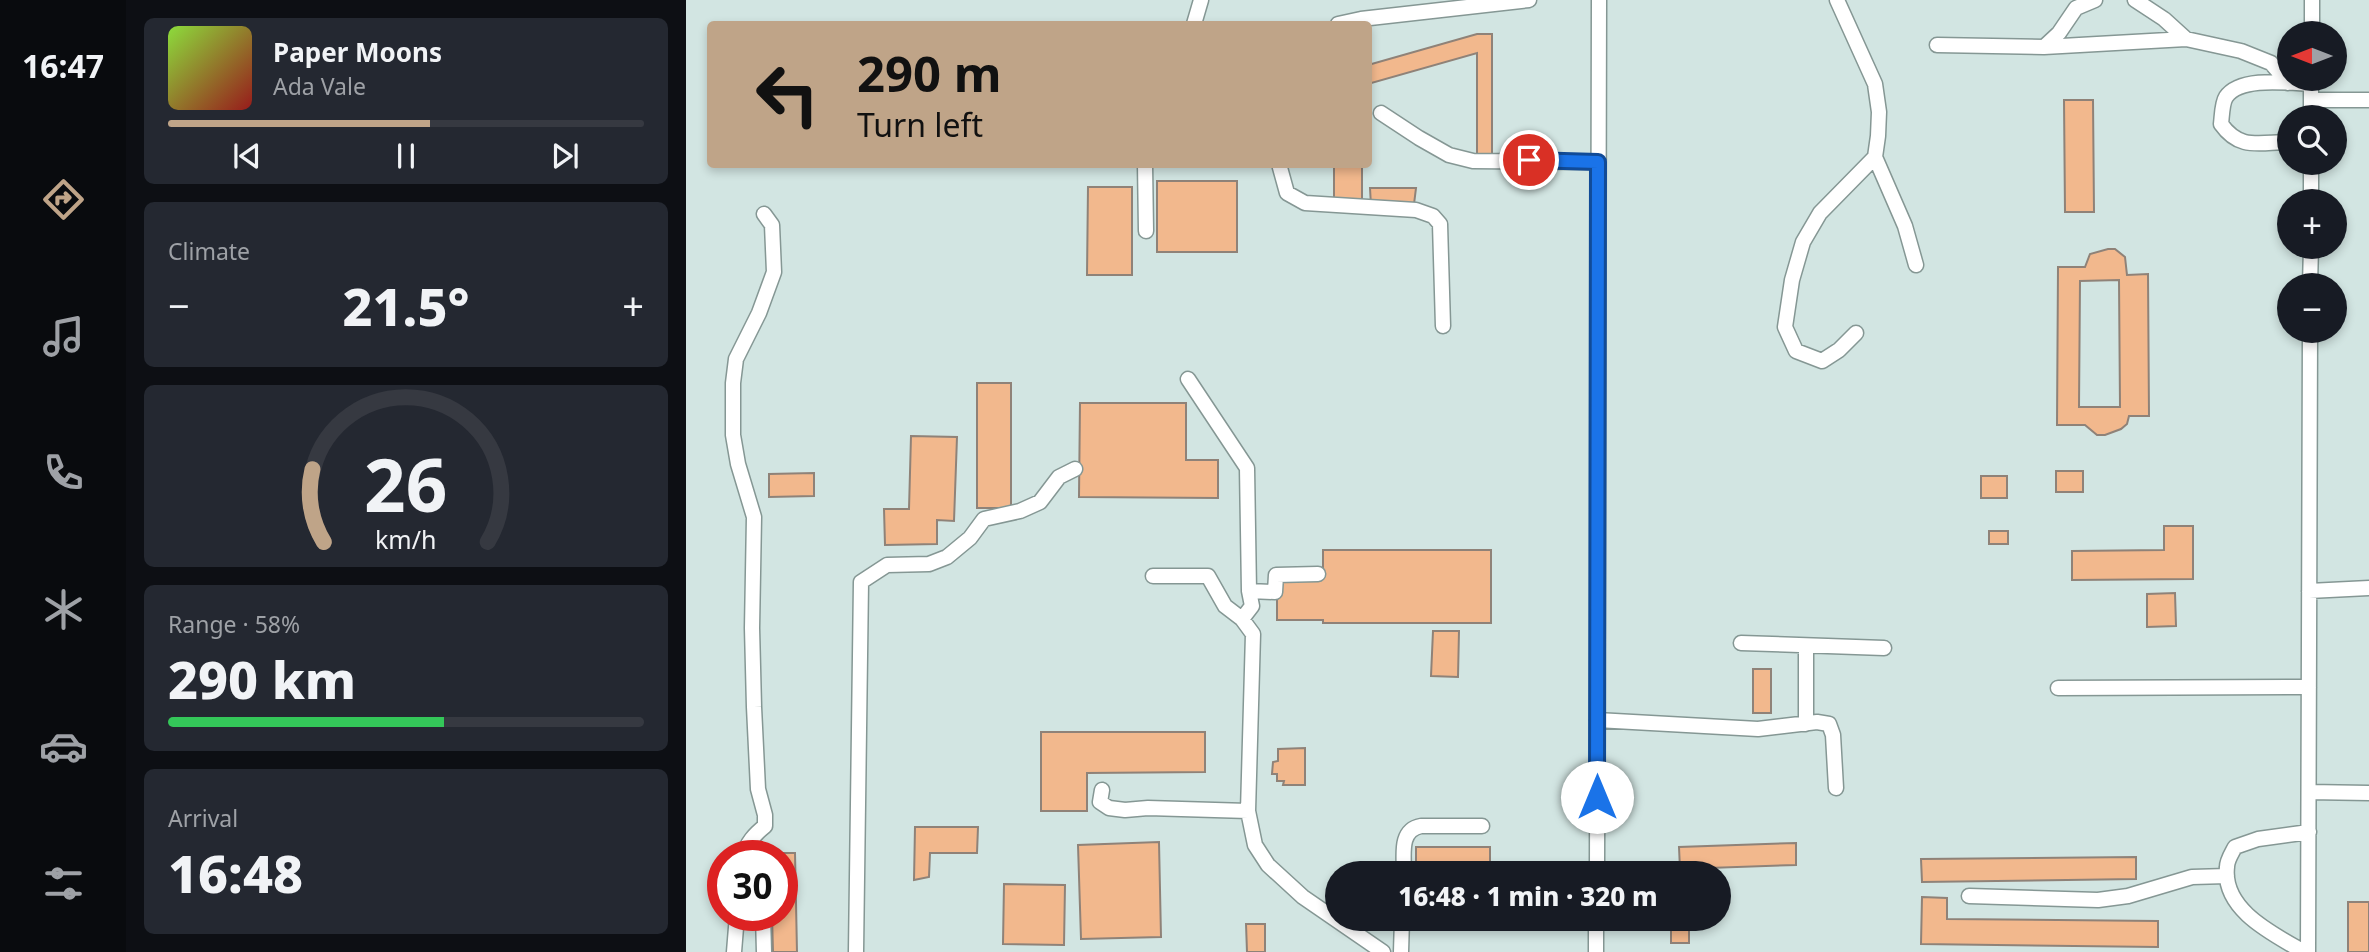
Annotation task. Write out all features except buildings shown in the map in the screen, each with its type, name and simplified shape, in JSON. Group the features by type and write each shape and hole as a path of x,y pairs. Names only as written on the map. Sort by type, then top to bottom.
{"street":[{"path":"1195,21 1201,0"},
{"path":"1352,21 1529,0"},
{"path":"1597,861 1599,0"},
{"path":"1836,0 1875,84 1879,112 1875,156 1905,226 1916,265"},
{"path":"2044,47 2059,33 2076,8 2095,0"},
{"path":"2134,0 2164,19 2186,39"},
{"path":"2312,0 2312,21"},
{"path":"1937,45 2044,47 2186,39 2241,51 2271,63 2277,70"},
{"path":"2277,83 2259,82 2234,89 2225,98 2221,124 2228,133 2245,144 2277,143"},
{"path":"2311,91 2311,105"},
{"path":"2311,100 2369,100"},
{"path":"1381,113 1449,155 1473,161 1598,162"},
{"path":"1856,333 1822,362 1796,351 1785,327 1792,280 1803,242 1820,213 1875,156"},
{"path":"1145,168 1146,231"},
{"path":"1280,168 1287,193 1304,203 1416,210 1433,216 1440,224 1443,326"},
{"path":"752,840 765,826 758,789 754,707 754,517 734,444 733,383 736,359 759,313 774,272 772,225 764,214"},
{"path":"2309,832 2258,839 2235,846 2227,865 2227,887 2240,908 2272,933 2306,952 2309,832 2310,343"},
{"path":"1188,379 1247,468 1249,591 1252,606 1242,620"},
{"path":"856,952 861,582 887,565 929,564 947,556 970,538 984,519 1020,511 1040,502 1059,477 1075,470"},
{"path":"1249,591 1275,592 1276,575 1318,574"},
{"path":"1153,576 1208,576 1225,606 1242,620 1252,634 1248,811 1255,845 1268,865 1303,897 1383,952"},
{"path":"2309,591 2369,588"},
{"path":"1741,643 1884,648"},
{"path":"1805,646 1807,723"},
{"path":"2058,688 2309,687"},
{"path":"1597,720 1758,729 1817,722 1829,724 1833,735 1836,788"},
{"path":"1102,790 1100,802 1109,808 1248,811"},
{"path":"2309,792 2369,793"},
{"path":"1404,861 1405,836 1412,828 1482,826"},
{"path":"1969,896 2098,900 2128,896 2192,877 2227,876"},
{"path":"734,952 736,931"},
{"path":"763,931 764,952"},
{"path":"1401,952 1402,931"},
{"path":"1596,952 1597,931"}],"route":[{"path":"1529,160 1598,162 1597,797"}]}
